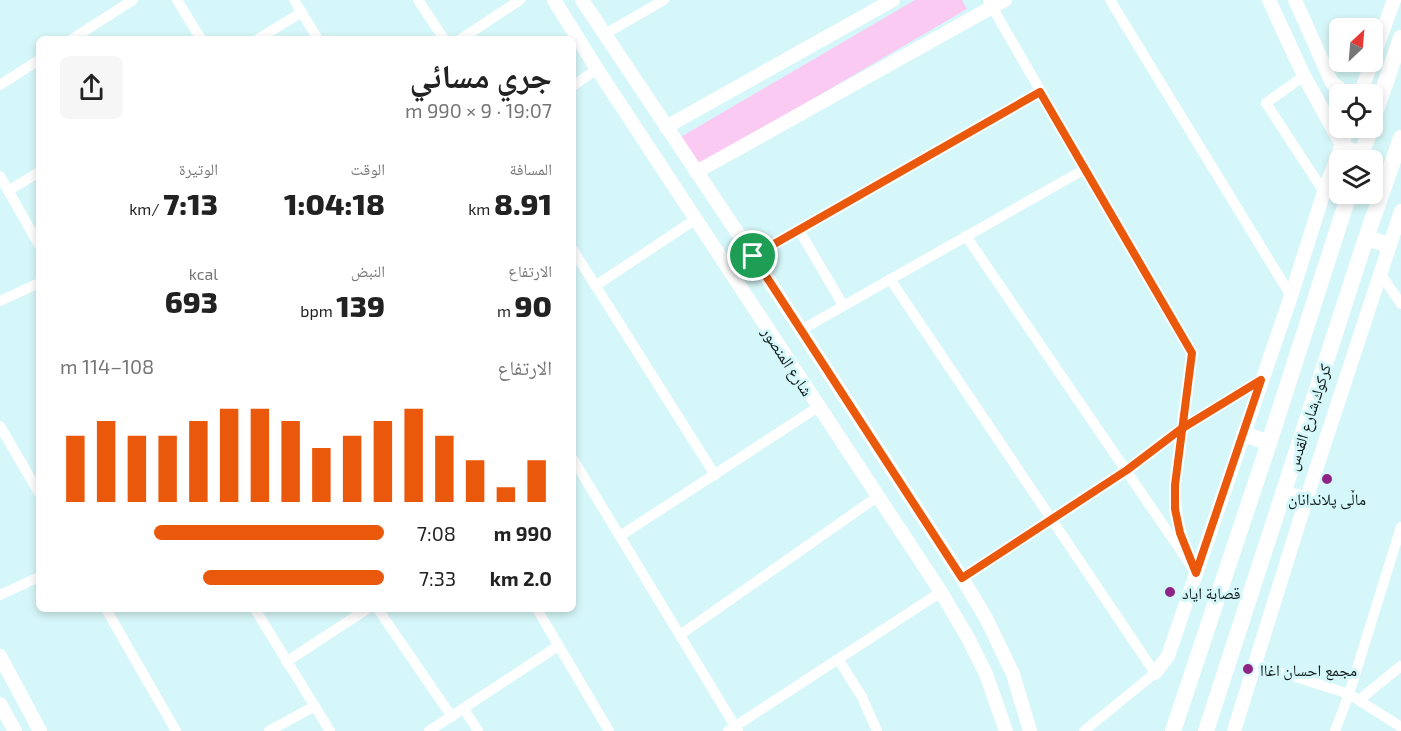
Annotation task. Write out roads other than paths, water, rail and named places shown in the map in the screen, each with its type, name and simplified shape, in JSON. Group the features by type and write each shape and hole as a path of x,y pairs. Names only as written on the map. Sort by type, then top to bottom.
{"main road":[{"path":"1383,86 1401,38"},
{"name":"كركوك,شارع القدس","path":"1206,731 1366,238 1401,138"},
{"name":"كركوك,شارع القدس","path":"1173,731 1346,204"},
{"path":"1366,238 1389,245"},
{"path":"1244,434 1269,443"},
{"path":"1283,493 1306,500"}],"street":[{"path":"77,36 134,0"},
{"path":"177,0 199,36"},
{"path":"294,0 316,36"},
{"path":"418,0 442,36"},
{"path":"466,36 520,0"},
{"name":"شارع المنصور","path":"555,0 597,69 941,592 986,674 1006,731"},
{"name":"شارع المنصور","path":"582,0 753,256 962,578 986,618 1009,664 1030,731"},
{"path":"604,34 664,0"},
{"path":"666,127 893,0"},
{"path":"696,172 990,4 1005,0"},
{"path":"1110,0 1291,296"},
{"path":"1269,0 1304,76 1342,145 1350,150"},
{"path":"1296,0 1333,84"},
{"path":"1383,30 1394,0"},
{"path":"990,4 1192,353 1181,429 1175,509 1180,533 1196,573"},
{"path":"263,36 302,12"},
{"path":"0,85 36,62"},
{"path":"576,84 597,69"},
{"path":"1304,76 1266,103 1324,192"},
{"path":"753,256 1040,92"},
{"path":"1084,731 1155,673 1168,656 1291,296 1324,192 1344,138"},
{"path":"801,330 1085,169"},
{"path":"8,191 36,174"},
{"path":"0,176 36,240"},
{"path":"1234,731 1306,500 1401,211"},
{"path":"595,286 696,219"},
{"path":"799,230 843,305"},
{"path":"966,236 1196,573"},
{"path":"576,255 715,475"},
{"path":"1380,273 1401,304"},
{"path":"890,279 1155,673"},
{"path":"0,301 36,284"},
{"path":"962,578 1127,470 1181,429 1261,380"},
{"path":"620,536 818,407"},
{"path":"840,439 861,424"},
{"path":"0,426 36,488"},
{"path":"577,474 620,536 734,729 941,592"},
{"path":"680,635 877,497"},
{"path":"1335,731 1349,694 1401,527"},
{"path":"0,595 36,579"},
{"path":"108,612 176,731"},
{"path":"257,612 330,731"},
{"path":"286,662 362,612"},
{"path":"380,612 452,717"},
{"path":"539,612 609,731"},
{"path":"429,731 558,646"},
{"path":"0,657 40,731"},
{"path":"838,659 862,697 877,731"},
{"path":"1255,664 1349,694 1401,728"},
{"path":"1359,700 1401,666"},
{"path":"0,704 15,731"},
{"path":"269,731 315,706"},
{"path":"464,709 478,731"}],"place":[{"name":"ماڵی پلاندانان","path":"1327,479"},
{"name":"قصابة اياد","path":"1170,592"},
{"name":"مجمع احسان اغاا","path":"1248,669"}]}
